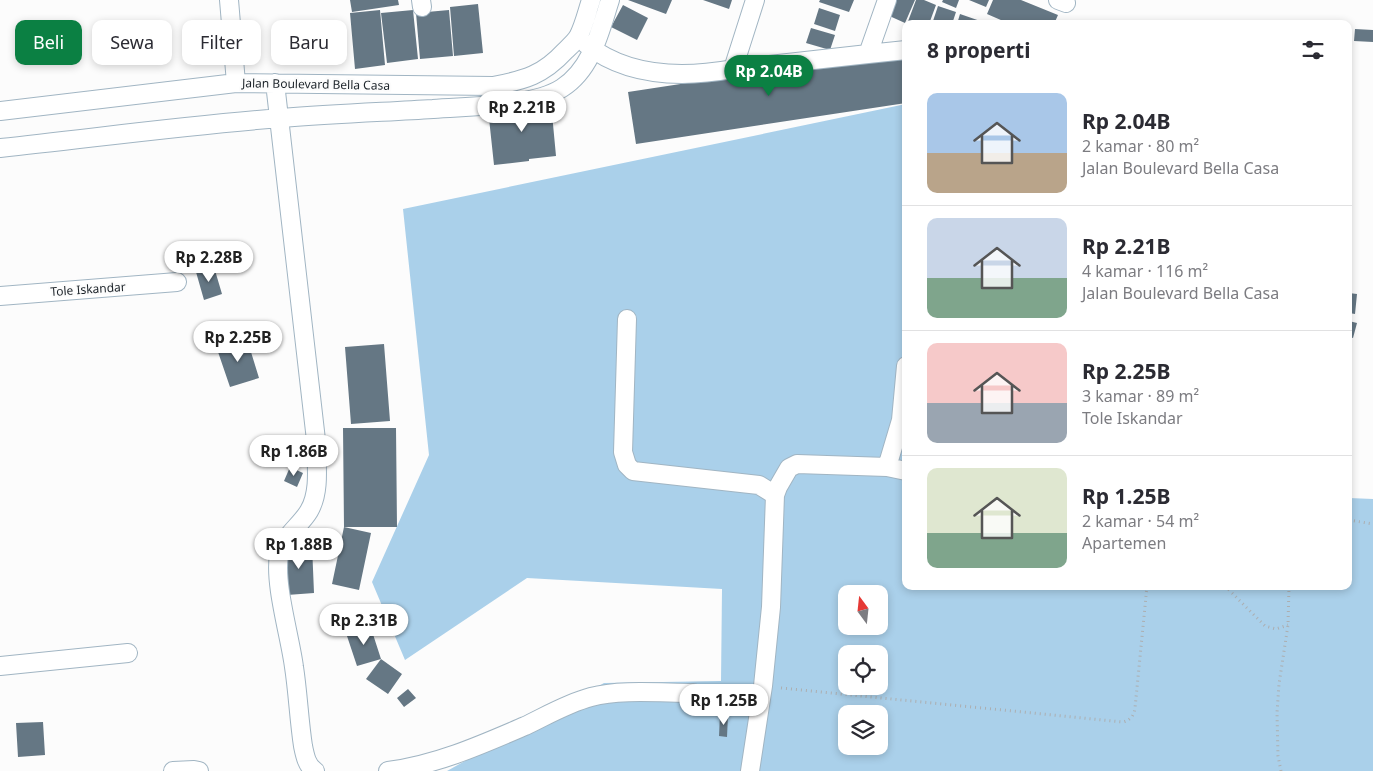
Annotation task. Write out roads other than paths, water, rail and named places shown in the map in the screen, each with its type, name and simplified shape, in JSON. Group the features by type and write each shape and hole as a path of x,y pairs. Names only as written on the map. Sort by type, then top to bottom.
{"street":[{"path":"229,0 236,83"},
{"name":"Jalan Boulevard Bella Casa","path":"0,111 236,83 493,86 523,80 537,74 557,60 578,38 591,0"},
{"path":"0,148 280,118 476,106 522,101 564,87 586,64 594,50 610,0"},
{"path":"733,70 755,0"},
{"path":"868,54 887,0"},
{"path":"578,38 594,50 632,67 649,72 690,74 709,74 902,50"},
{"path":"276,83 316,440 317,477 315,496 309,511 286,540 280,553 278,571 294,668 303,746 306,759 315,771"},
{"name":"Tole Iskandar","path":"0,296 176,282"},
{"path":"627,319 623,452 627,465 633,472 759,485 775,496"},
{"path":"887,467 900,420 902,402"},
{"path":"750,771 763,686 771,607 775,496 778,487 789,468 797,464 887,467 902,470"},
{"path":"0,666 128,653"},
{"path":"388,771 442,760 592,697 626,693 693,693"},
{"path":"173,771 199,771"}]}
